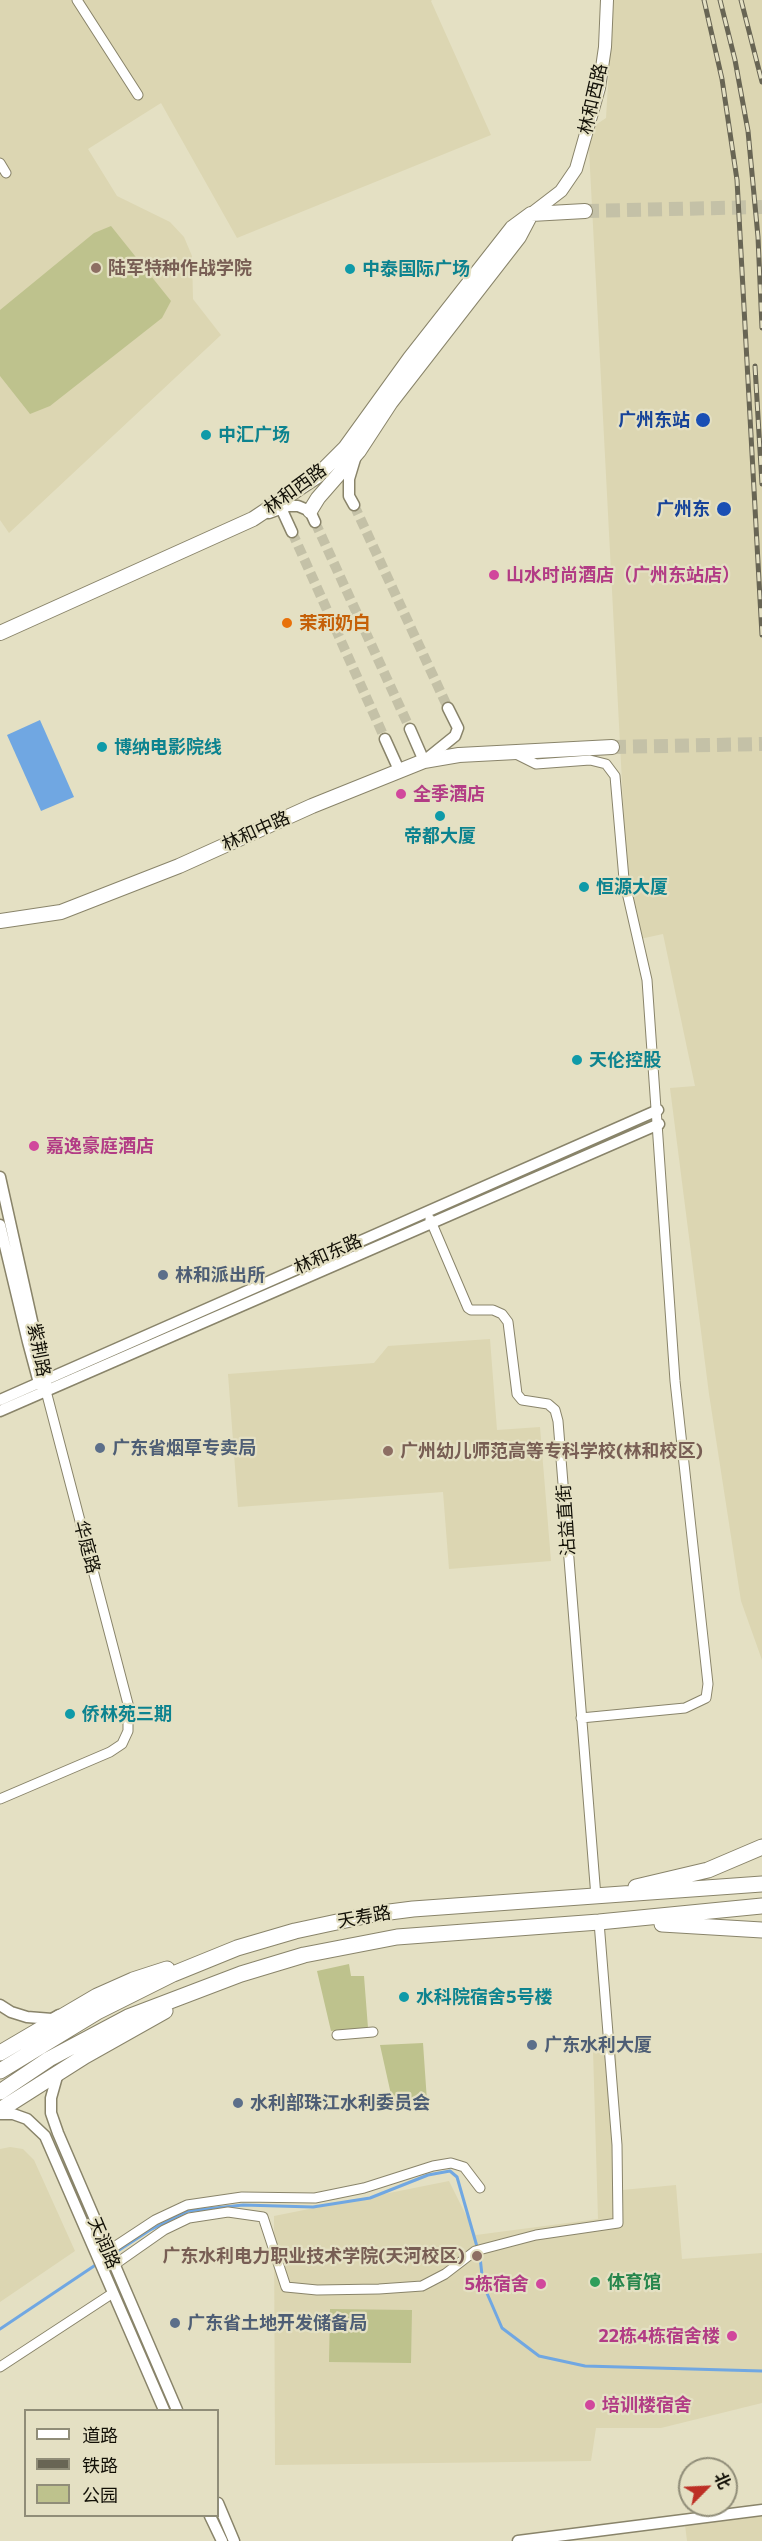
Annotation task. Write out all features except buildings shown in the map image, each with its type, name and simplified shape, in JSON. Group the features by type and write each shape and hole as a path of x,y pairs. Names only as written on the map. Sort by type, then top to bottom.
{"highway":[{"path":"596,1897 708,1870 762,1847"},
{"name":"天寿路","path":"0,2072 97,2012 199,1962 277,1935 339,1921 400,1911 762,1884"},
{"path":"461,1906 463,1932"},
{"name":"天寿路","path":"0,2092 49,2059 108,2027 240,1974 333,1948 397,1937 599,1922 762,1906"},
{"path":"599,1922 762,1930"},
{"path":"0,2053 75,2007 133,1980 199,1962"},
{"path":"0,2112 58,2073 202,1989"}],"main road":[{"name":"林和西路","path":"0,633 253,519 304,486 325,469 345,448 480,267 512,228 561,190 571,179 576,169 598,88 605,47 607,0"},
{"path":"531,214 585,211"},
{"name":"林和西路","path":"313,517 318,498 359,451 402,386 519,237 531,214"},
{"name":"林和中路","path":"0,921 61,912 179,866 312,806 424,761 459,755 612,747"}],"street":[{"path":"77,0 138,95"},
{"path":"0,163 6,173"},
{"path":"304,486 333,481 340,483 352,500 351,470 359,451"},
{"path":"253,519 281,508 298,506 313,517"},
{"path":"281,508 292,531"},
{"path":"410,729 424,761 455,736 458,728 448,708"},
{"path":"385,739 399,771"},
{"path":"514,753 536,764 590,760 606,764 615,776 624,879 647,980 659,1124 675,1381 707,1691 706,1698 685,1708 581,1718"},
{"name":"林和东路","path":"0,1411 44,1384 426,1211 658,1110"},
{"name":"林和东路","path":"0,1400 44,1384 431,1222 659,1124"},
{"name":"紫荆路","path":"0,1177 44,1384"},
{"name":"沾益直街","path":"426,1211 468,1308 493,1310 502,1314 508,1322 517,1394 522,1400 548,1404 555,1410 560,1437 596,1897"},
{"name":"紫荆路","path":"0,1225 44,1384"},
{"name":"华庭路","path":"0,1799 110,1752 122,1744 128,1731 128,1704 44,1384"},
{"path":"111,2259 189,2218 228,2212 263,2217 286,2287 379,2289 422,2286 446,2274 478,2250 536,2235 618,2223 617,2145 599,1922"},
{"path":"0,2005 19,2015 52,2019 75,2007"},
{"path":"337,2035 373,2032"},
{"name":"天润路","path":"58,2073 53,2084 51,2113 177,2409"},
{"name":"天润路","path":"0,2112 27,2119 45,2136 164,2409"},
{"path":"111,2259 155,2220 187,2205 242,2197 315,2198 364,2188 433,2166 451,2163 464,2167 480,2188"},
{"path":"0,2367 113,2293"},
{"path":"219,2505 234,2541"},
{"path":"518,2541 762,2510"},
{"path":"210,2517 222,2541"}],"shaded area":[{"name":"陆军特种作战学院","path":"0,0 432,0 491,135 237,238 161,103 88,149 117,196 170,222 184,237 192,256 193,299 221,335 9,533 0,520"},
{"name":"广州东站","path":"613,0 762,0 762,1660 741,1601 709,1394 670,1088 695,1086 663,934 640,939 626,859 588,130 606,118"},
{"name":"广州幼儿师范高等专科学校(林和校区)","path":"490,1339 497,1430 540,1427 551,1561 449,1569 443,1492 238,1507 228,1374 374,1363 388,1346"},
{"name":"广东水利电力职业技术学院(天河校区)","path":"593,2050 616,2051 622,2190 676,2185 682,2259 762,2253 762,2403 661,2428 596,2428 591,2461 275,2465 274,2216 449,2181 476,2235 598,2219"},
{"path":"10,2147 23,2149 34,2160 75,2251 0,2302 0,2149"},
{"path":"762,2516 762,2541 687,2541 685,2525"}],"green space":[{"path":"111,226 171,301 162,318 50,406 30,414 0,376 0,310 94,233"},
{"path":"349,1964 351,1976 364,1976 368,2028 331,2031 317,1971"},
{"path":"423,2043 427,2101 394,2108 380,2045"},
{"path":"330,2309 412,2310 411,2363 329,2362"}],"water":[{"path":"40,720 74,797 41,811 7,735"}],"waterway":[{"path":"113,2254 150,2230 188,2211 243,2205 313,2207 370,2198 428,2175 450,2171 457,2177 480,2257 483,2284 502,2328 539,2356 585,2366 762,2371"},
{"path":"0,2329 97,2264"}],"tunnel":[{"path":"585,211 762,207"},
{"path":"354,505 448,708"},
{"path":"315,522 410,729"},
{"path":"292,532 385,739"},
{"path":"612,747 762,744"}],"railway":[{"path":"704,0 722,79 737,180 762,635"},
{"path":"720,0 735,60 748,131 758,237 762,328"},
{"path":"741,0 762,82"},
{"path":"755,366 762,484"}],"place":[{"name":"陆军特种作战学院","path":"96,268"},
{"name":"中泰国际广场","path":"350,269"},
{"name":"广州东站","path":"703,420"},
{"name":"中汇广场","path":"206,435"},
{"name":"广州东","path":"724,509"},
{"name":"山水时尚酒店（广州东站店）","path":"494,575"},
{"name":"茉莉奶白","path":"287,623"},
{"name":"博纳电影院线","path":"102,747"},
{"name":"全季酒店","path":"401,794"},
{"name":"帝都大厦","path":"440,816"},
{"name":"恒源大厦","path":"584,887"},
{"name":"天伦控股","path":"577,1060"},
{"name":"嘉逸豪庭酒店","path":"34,1146"},
{"name":"林和派出所","path":"163,1275"},
{"name":"广东省烟草专卖局","path":"100,1448"},
{"name":"广州幼儿师范高等专科学校(林和校区)","path":"388,1451"},
{"name":"侨林苑三期","path":"70,1714"},
{"name":"水科院宿舍5号楼","path":"404,1997"},
{"name":"广东水利大厦","path":"532,2045"},
{"name":"水利部珠江水利委员会","path":"238,2103"},
{"name":"广东水利电力职业技术学院(天河校区)","path":"477,2256"},
{"name":"体育馆","path":"595,2282"},
{"name":"5栋宿舍","path":"541,2284"},
{"name":"广东省土地开发储备局","path":"175,2323"},
{"name":"22栋4栋宿舍楼","path":"732,2336"},
{"name":"培训楼宿舍","path":"590,2405"}]}
